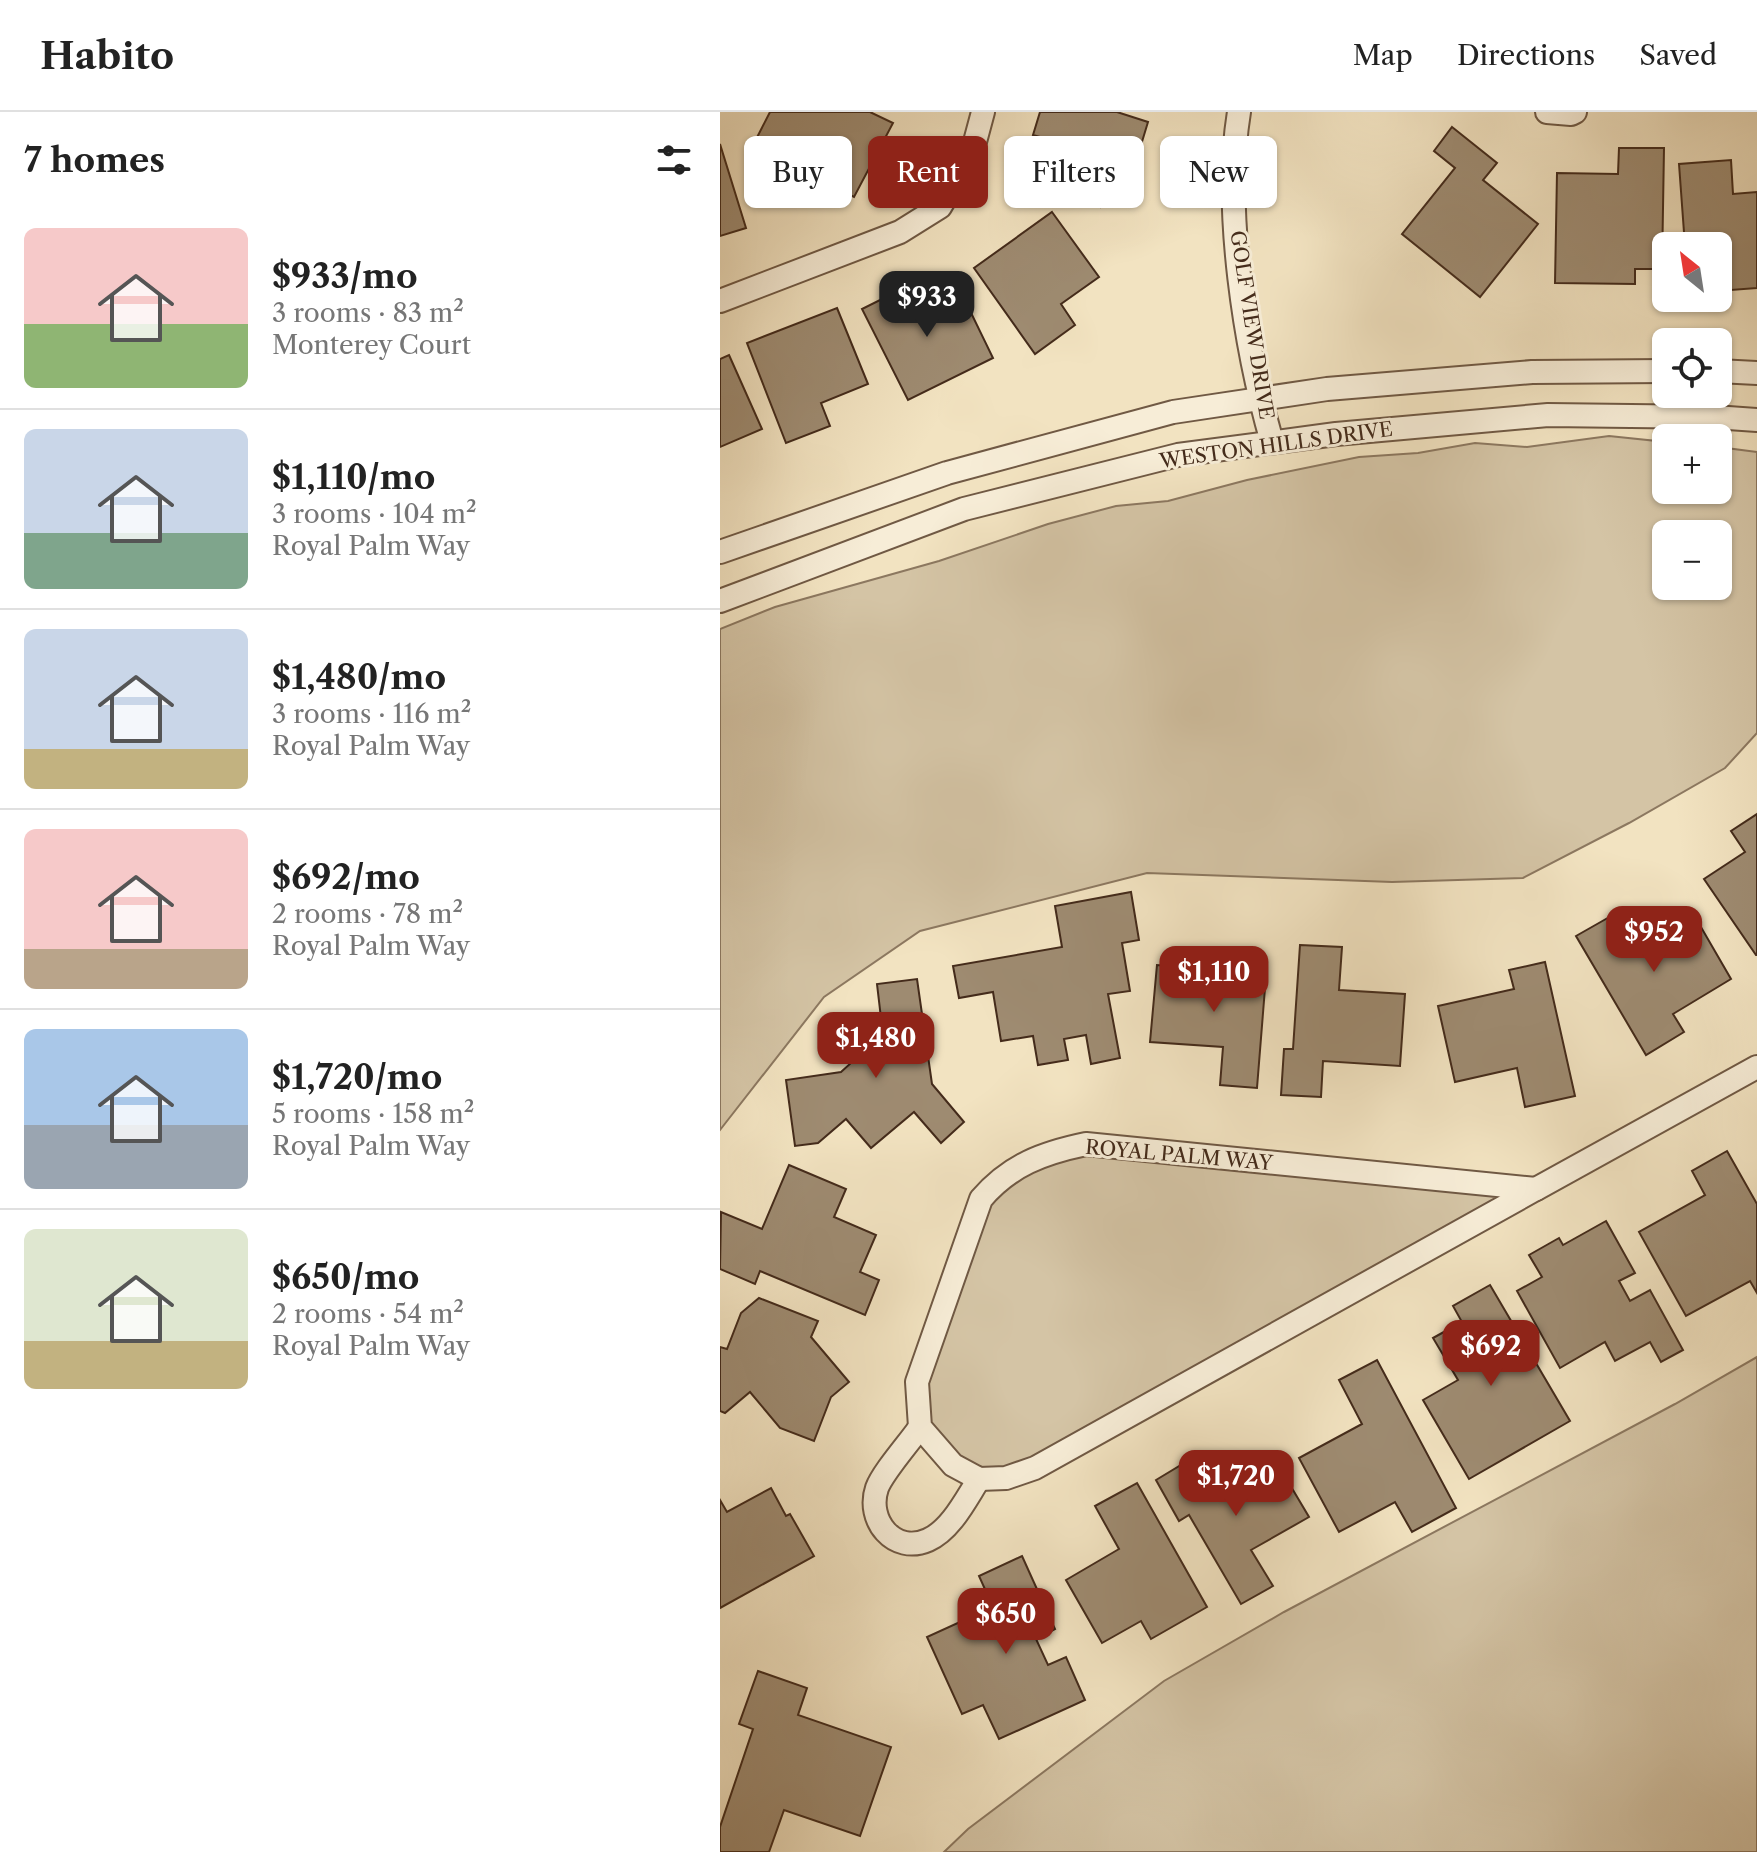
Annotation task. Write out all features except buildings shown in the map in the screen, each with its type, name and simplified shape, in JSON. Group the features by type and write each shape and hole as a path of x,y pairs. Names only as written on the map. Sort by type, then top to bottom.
{"street":[{"path":"720,301 900,232 940,207 972,153 983,112"},
{"name":"GOLF VIEW DRIVE","path":"1239,112 1234,188 1239,268 1259,399 1272,442"},
{"path":"1547,112 1575,112"},
{"path":"720,552 947,473 1173,412 1327,389 1532,372 1652,371"},
{"path":"1732,372 1757,373"},
{"name":"WESTON HILLS DRIVE","path":"720,601 964,509 1178,455 1272,442 1548,415 1757,420"},
{"path":"979,1479 951,1521 928,1540 906,1543 886,1535 874,1513 877,1488 920,1427 953,1465 979,1479 1006,1478 1035,1468 1757,1067"},
{"name":"ROYAL PALM WAY","path":"920,1427 917,1382 981,1199 995,1182 1020,1164 1049,1152 1086,1144 1536,1189"}],"shaded area":[{"path":"1609,436 1652,441 1652,504 1732,504 1732,449 1757,452 1757,733 1725,768 1523,878 1392,882 1147,873 920,931 824,997 720,1130 720,629 775,607 939,561 1048,524 1116,506 1168,501 1247,480 1359,457 1418,453 1475,443 1527,447"},
{"path":"1049,1152 1536,1189 1035,1468 979,1479 920,1427 917,1382 981,1199"},
{"path":"1757,1357 1757,1852 944,1852 968,1829 1164,1681 1284,1612 1675,1404"}]}
